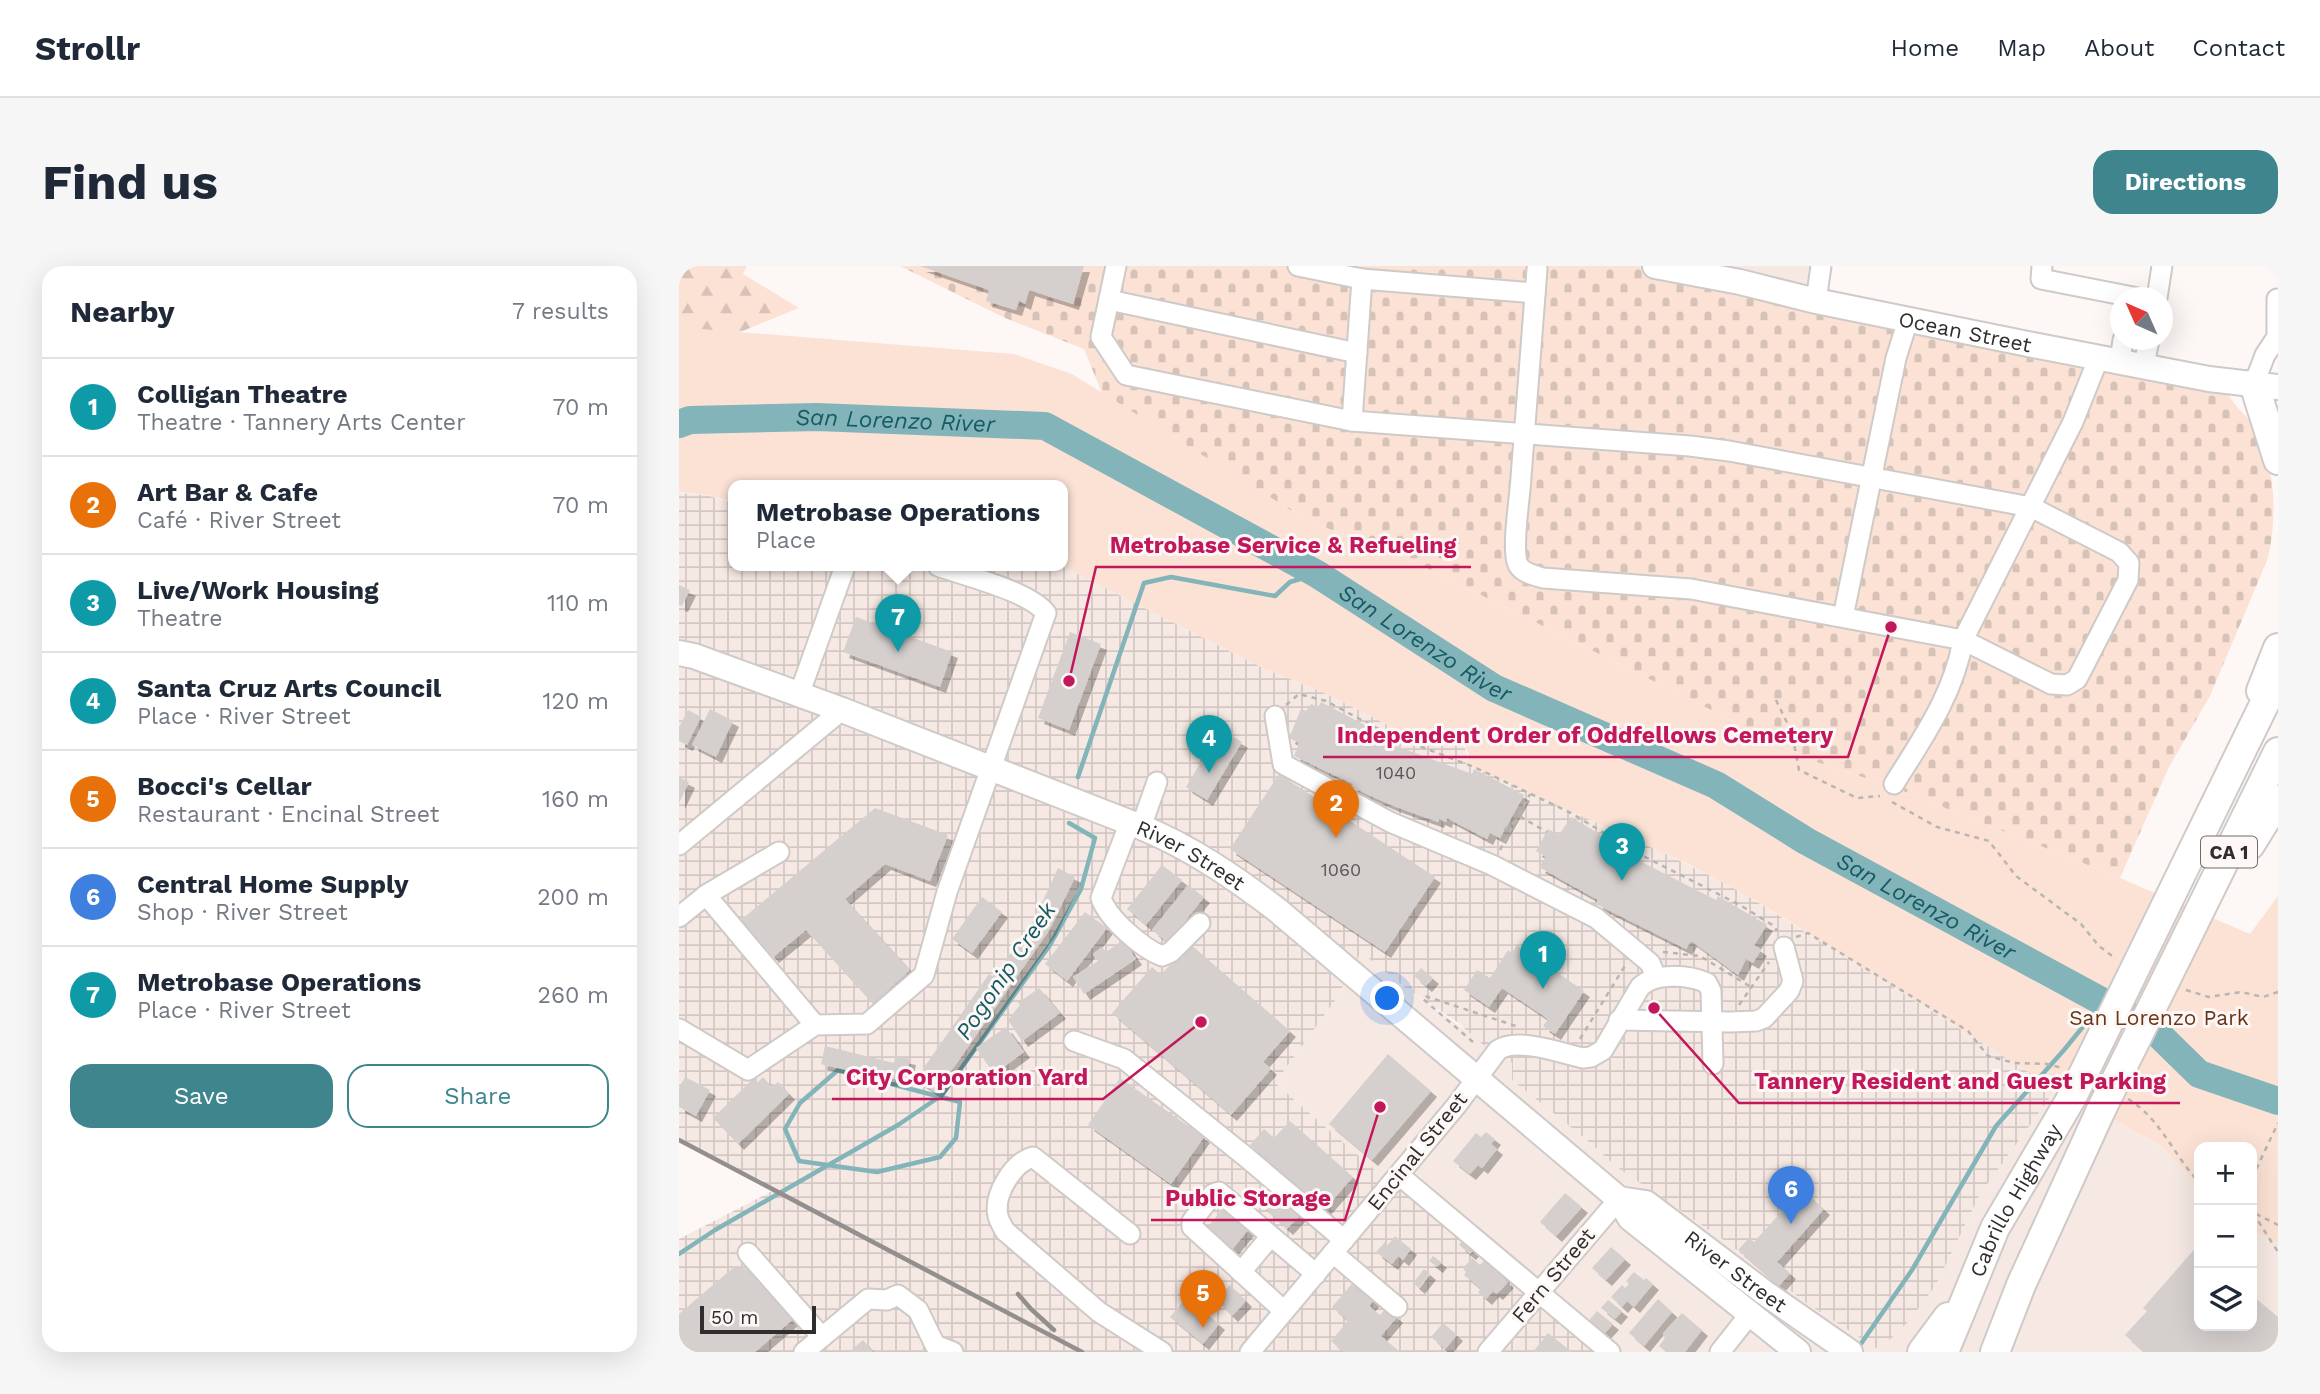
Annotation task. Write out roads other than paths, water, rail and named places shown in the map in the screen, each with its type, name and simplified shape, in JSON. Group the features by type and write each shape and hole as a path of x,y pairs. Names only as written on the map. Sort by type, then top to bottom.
{"highway":[{"path":"2266,385 2278,460"},
{"path":"2218,796 2278,648"},
{"name":"Cabrillo Highway","path":"1944,1352 1968,1290 2003,1213 2072,1097 2278,676"},
{"name":"Cabrillo Highway","path":"1995,1352 2021,1284 2111,1103 2179,953 2278,752"},
{"path":"2179,953 2278,800"},
{"path":"1922,1352 1968,1290"}],"main road":[{"name":"Ocean Street","path":"1655,266 1908,320 2121,355 2209,379 2266,385"},
{"name":"River Street","path":"679,653 694,656 842,710 1168,838 1246,887 1619,1199 1630,1218 1798,1352"},
{"name":"River Street","path":"1619,1199 1646,1203 1765,1293 1850,1352"}],"street":[{"path":"1116,266 1101,337 1126,375 1352,421 1525,434 1690,446 2031,506 2127,558 2130,574 2080,674 2067,685 2051,684 1963,640 1691,589 1543,578 1523,571 1517,564 1517,536 1525,434 1537,269"},
{"path":"1299,266 1362,279 1535,293"},
{"path":"1817,301 1821,266"},
{"path":"2159,287 2162,266"},
{"path":"2042,273 2110,291"},
{"path":"1352,421 1362,279"},
{"path":"2266,385 2265,355 2277,337 2277,299"},
{"path":"1109,300 1357,353"},
{"path":"1843,617 1896,358 1908,320"},
{"path":"1888,794 1947,693 1963,640 2073,422 2121,355"},
{"path":"799,695 843,571"},
{"path":"679,1029 748,1070 815,1026 867,1024 924,975 947,892 1046,612 1039,604 1024,596 952,571"},
{"path":"679,845 842,710"},
{"path":"1275,716 1283,765 1390,822 1492,865 1596,918 1650,963 1656,977"},
{"path":"1157,782 1101,898 1104,909 1141,943 1162,956 1171,953 1200,923"},
{"path":"679,917 706,895 779,852"},
{"path":"706,895 815,1026"},
{"path":"1619,1020 1713,1022 1756,1021 1765,1018 1789,991 1793,982 1786,939"},
{"path":"1619,1020 1640,986 1647,980 1656,977 1699,979 1707,983 1711,991 1713,1064"},
{"name":"Encinal Street","path":"1250,1352 1456,1106 1498,1050 1510,1044 1583,1058 1591,1057 1603,1050 1619,1020"},
{"path":"1074,1041 1109,1053 1132,1065 1339,1246 1397,1307"},
{"path":"1130,1234 1033,1157 1026,1159 1010,1176 999,1197 998,1215 1005,1231 1098,1312 1162,1352"},
{"path":"1399,1175 1610,1352"},
{"path":"1284,1311 1191,1224 1213,1194 1219,1192 1316,1275"},
{"name":"Fern Street","path":"1488,1352 1619,1199"},
{"path":"1241,1272 1271,1237"},
{"path":"748,1253 822,1338"},
{"path":"804,1352 868,1299 887,1300 898,1295 918,1310 935,1345 953,1352"},
{"path":"1720,1352 1750,1314"}],"waterway":[{"name":"San Lorenzo River","path":"679,424 690,420 817,417 1045,426 1317,574 1494,688 1716,785 1806,841 2153,1029 2199,1074 2278,1101"},
{"name":"Pogonip Creek","path":"1078,777 1144,583 1171,577 1275,596 1290,582 1317,574"},
{"name":"Pogonip Creek","path":"679,1254 715,1230 898,1125 942,1095 1050,945 1081,889 1095,838 1069,823"},
{"path":"1858,1348 1912,1270 1996,1126 2103,1002"},
{"path":"838,1070 960,1102 956,1138 940,1157 877,1172 799,1161 785,1129 800,1103 838,1070"}],"railway":[{"path":"679,1140 1082,1352"},
{"path":"1018,1294 1054,1330"}],"place":[{"name":"Independent Order of Oddfellows Cemetery","path":"1891,627"},
{"name":"Metrobase Operations","path":"898,652"},
{"name":"Metrobase Service & Refueling","path":"1069,681"},
{"name":"Santa Cruz Arts Council","path":"1209,773"},
{"name":"Art Bar & Cafe","path":"1336,838"},
{"name":"Live/Work Housing","path":"1622,881"},
{"name":"Colligan Theatre","path":"1543,989"},
{"name":"Tannery Resident and Guest Parking","path":"1654,1008"},
{"name":"City Corporation Yard","path":"1201,1022"},
{"name":"Public Storage","path":"1380,1107"},
{"name":"Central Home Supply","path":"1791,1224"},
{"name":"Bocci's Cellar","path":"1203,1328"}],"park label":[{"name":"San Lorenzo Park","path":"2159,1017"}]}
